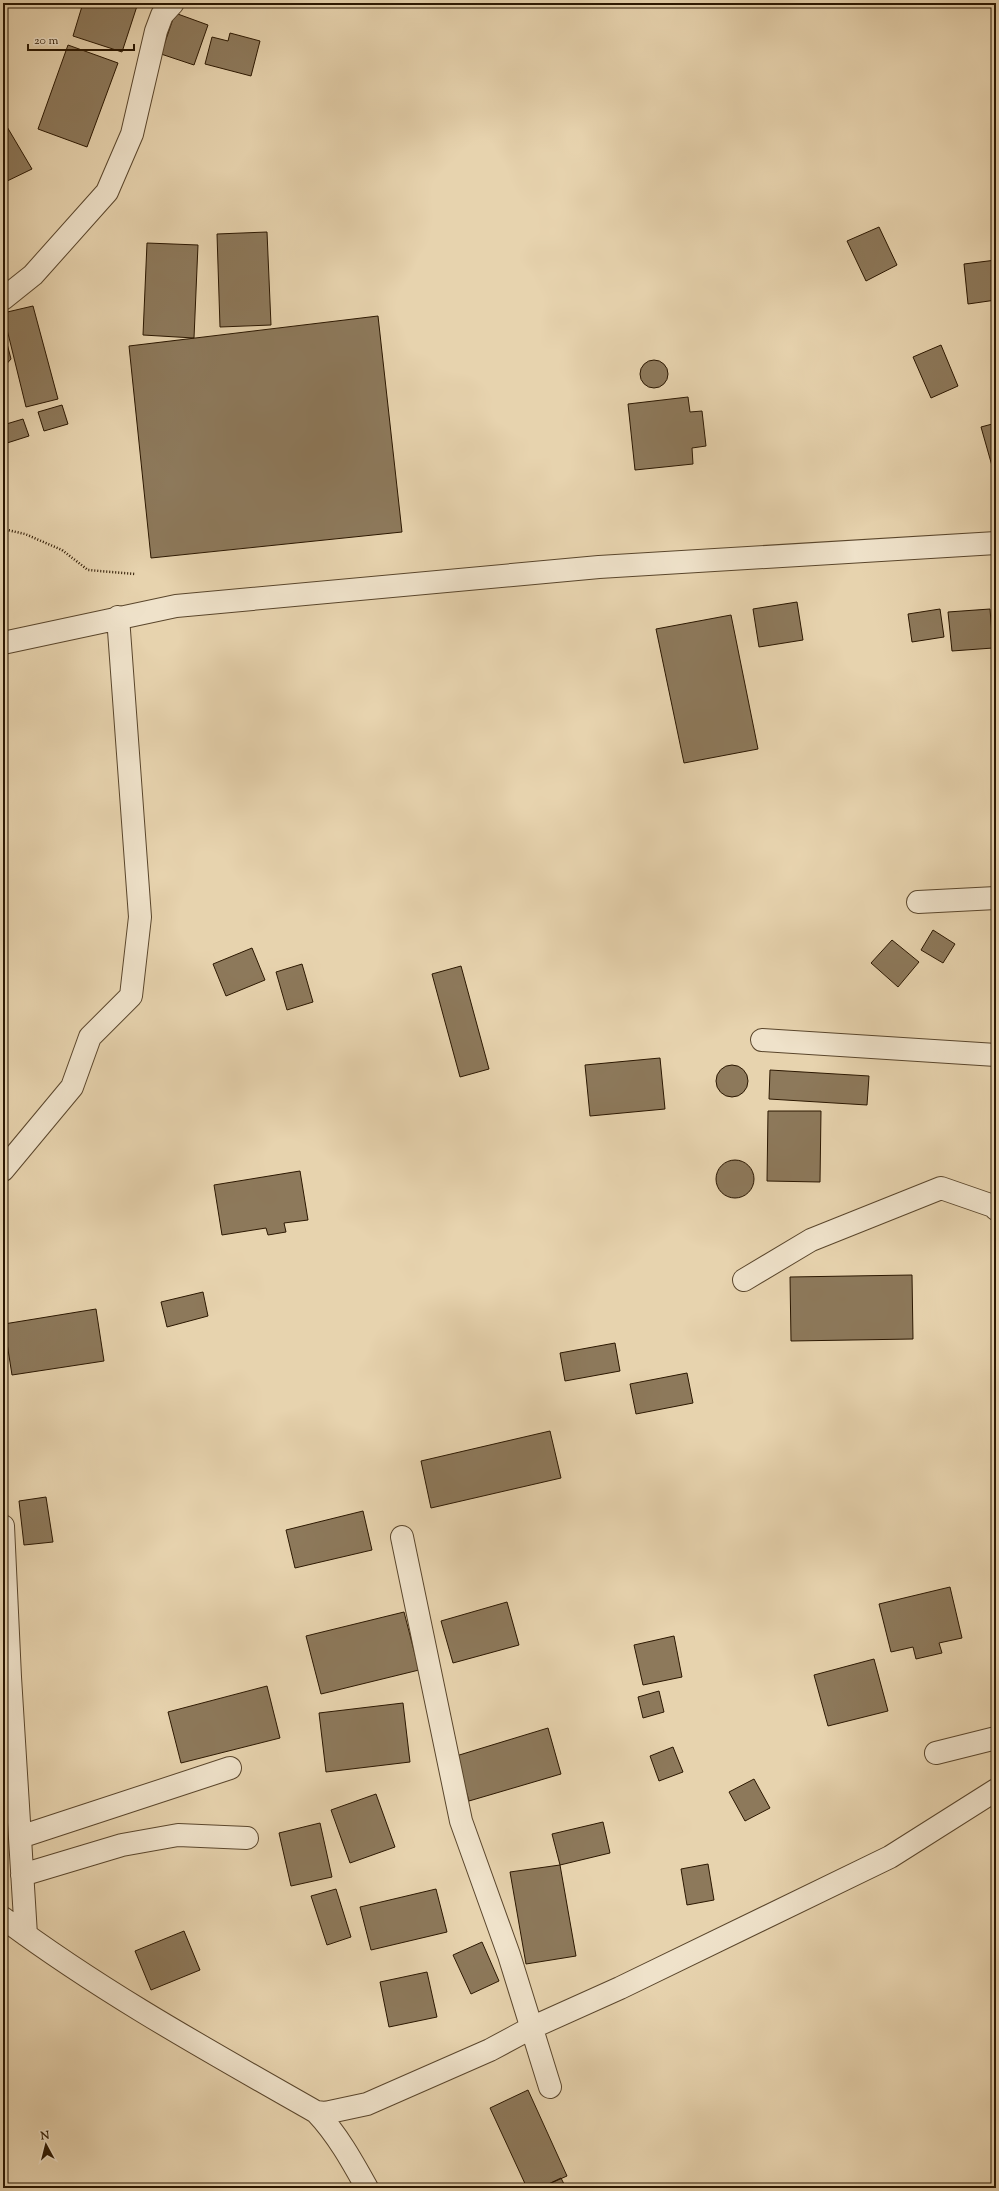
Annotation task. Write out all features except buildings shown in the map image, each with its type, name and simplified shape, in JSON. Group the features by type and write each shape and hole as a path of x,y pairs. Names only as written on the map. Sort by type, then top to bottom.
{"street":[{"path":"3,299 33,275 107,192 132,134 156,31 162,15 173,3"},
{"path":"3,643 118,617 184,605 591,568 996,543"},
{"path":"3,1170 72,1087 90,1037 131,996 140,917 118,617"},
{"path":"918,902 996,898"},
{"path":"762,1040 996,1054"},
{"path":"744,1280 811,1240 941,1188 993,1206 996,1209"},
{"path":"3,1526 26,1935"},
{"path":"402,1537 461,1821 509,1955 550,2087"},
{"path":"936,1753 996,1738"},
{"path":"20,1837 230,1768"},
{"path":"316,2112 337,2111 367,2104 442,2073 531,2028 620,1988 890,1857 996,1790"},
{"path":"22,1875 122,1845 178,1835 247,1838"},
{"path":"3,1918 63,1962 151,2018 316,2112 327,2124 345,2150 367,2188"}],"path":[{"path":"3,529 25,534 62,550 88,570 135,574"}]}
